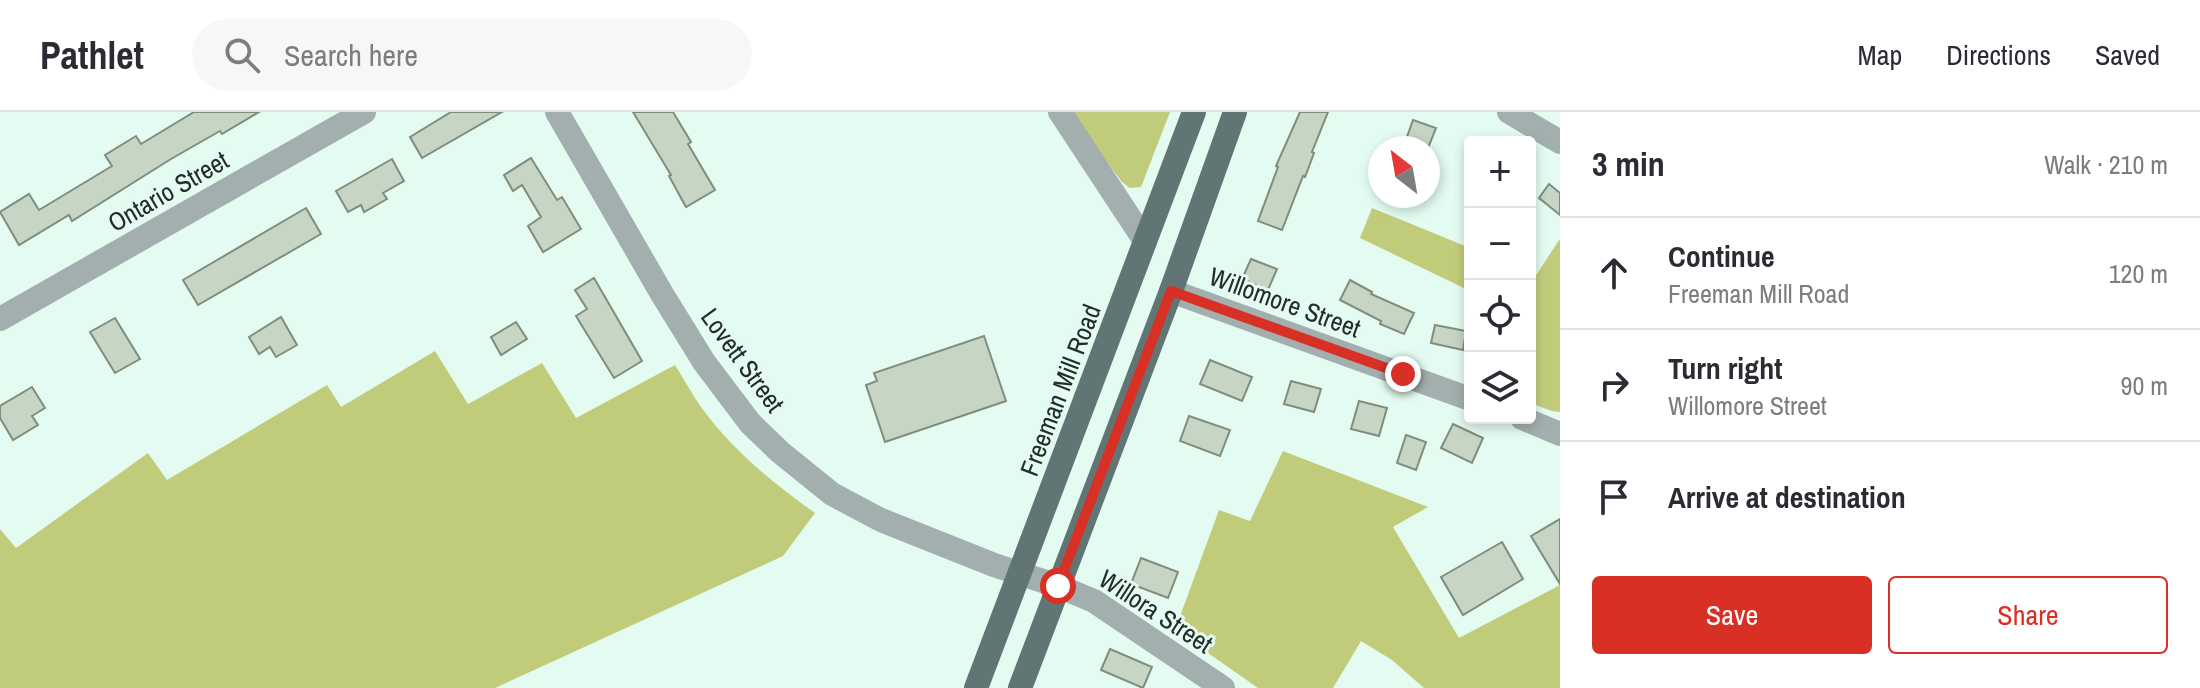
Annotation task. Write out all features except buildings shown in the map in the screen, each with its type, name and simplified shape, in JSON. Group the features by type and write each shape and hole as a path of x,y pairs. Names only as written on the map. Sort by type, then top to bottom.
{"main road":[{"name":"Freeman Mill Road","path":"976,688 1194,112"},
{"path":"1020,688 1171,291 1235,112"}],"street":[{"name":"Ontario Street","path":"0,319 364,112"},
{"name":"Lovett Street","path":"557,112 704,362 750,423 804,473 856,507 900,529 1058,586"},
{"path":"1060,112 1145,241"},
{"path":"1509,112 1560,142"},
{"name":"Willomore Street","path":"1171,291 1464,397"},
{"path":"1536,424 1560,434"},
{"name":"Willora Street","path":"1058,586 1094,601 1223,688"}],"green space":[{"path":"1070,112 1170,112 1141,187 1130,188 1122,182"},
{"path":"1372,208 1464,246 1464,288 1360,238"},
{"path":"1559,240 1560,412 1536,405 1537,274"},
{"path":"435,351 468,404 542,363 576,418 675,365 701,407 740,452 815,513 783,556 495,688 0,688 0,529 16,548 148,453 167,480 327,385 341,407"},
{"path":"1283,451 1428,507 1393,527 1459,638 1560,585 1560,688 1424,688 1392,660 1361,641 1333,688 1258,688 1175,630 1219,510 1250,521"}],"route":[{"path":"1058,586 1171,291 1403,374"}]}
